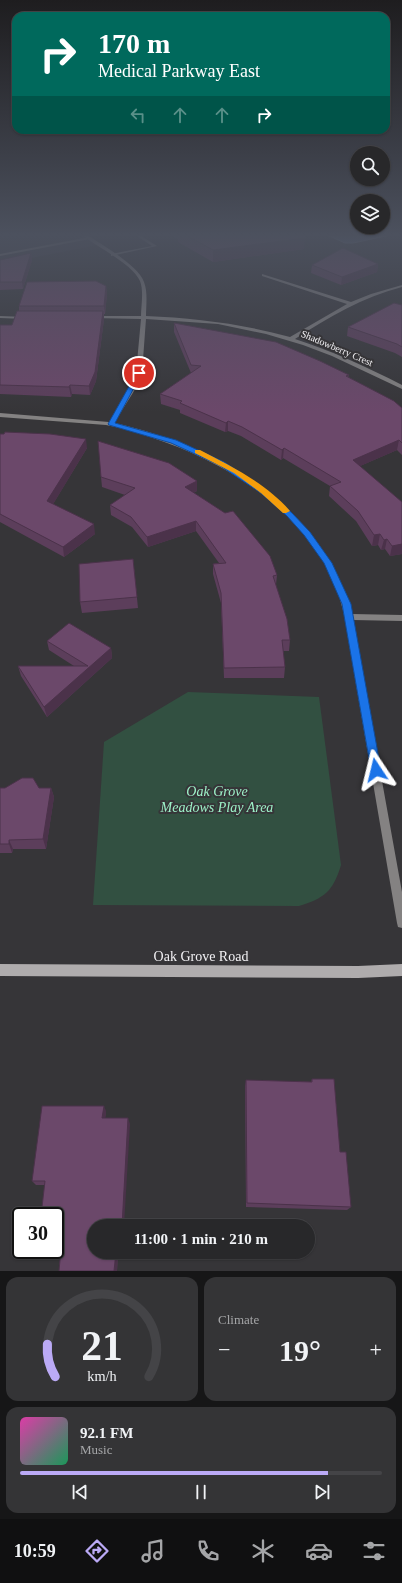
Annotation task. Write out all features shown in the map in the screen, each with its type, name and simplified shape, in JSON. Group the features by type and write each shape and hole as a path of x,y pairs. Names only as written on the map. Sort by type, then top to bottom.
{"street":[{"path":"111,424 139,373 143,293"},
{"path":"320,293 351,304"},
{"path":"291,339 329,315 377,293"},
{"name":"Shadowberry Crest","path":"90,317 143,316 182,318 226,324 291,339 341,358 402,388"},
{"path":"0,317 35,318"},
{"path":"0,416 19,416 111,424 174,442 222,463 264,492 289,514 303,529 328,563 346,604 402,923"},
{"path":"349,617 402,618"},
{"name":"Oak Grove Road","path":"0,970 350,972 402,970"}],"green space":[{"name":"Oak Grove Meadows Play Area","path":"188,692 319,697 341,865 335,881 322,896 299,906 93,905 104,742"}],"building":[{"path":"23,293 105,293 104,306 19,306"},
{"path":"394,303 402,305 402,347 348,327"},
{"path":"17,311 103,311 95,372 89,386 70,385 69,387 0,385 0,325 12,325"},
{"path":"174,323 276,342 349,375 346,376 394,401 402,408 402,443 399,440 353,460 402,502 402,544 392,546 387,539 384,540 380,534 374,535 358,511 330,486 341,482 284,448 282,450 242,427 228,421 226,423 180,403 182,401 160,394 201,366 191,365"},
{"path":"5,432 50,434 86,439 47,501 94,524 63,547 0,514 0,434 4,434"},
{"path":"98,441 169,463 197,481 185,487 225,513 233,511 270,556 277,575 273,576 287,619 290,640 282,640 285,667 224,668 221,593 213,564 226,563 196,521 147,537 131,517 110,505 135,488 101,477"},
{"path":"133,559 137,597 80,602 79,564"},
{"path":"69,623 111,648 44,707 18,666 88,666 47,641"},
{"path":"22,778 33,778 39,788 51,788 43,839 9,840 9,844 0,844 0,788 5,788"},
{"path":"312,1079 334,1079 340,1152 346,1152 351,1207 247,1203 246,1080 312,1082"},
{"path":"42,1106 104,1106 102,1118 128,1118 122,1219 87,1219 87,1259 115,1259 114,1271 59,1271 60,1259 64,1259 64,1207 42,1207 45,1181 32,1181"}],"slow traffic":[{"path":"197,452 222,463 236,472 264,492 286,511"}],"route":[{"path":"139,373 111,424 174,442 222,463 264,492 289,514 307,534 328,563 346,604 376,770"}]}
